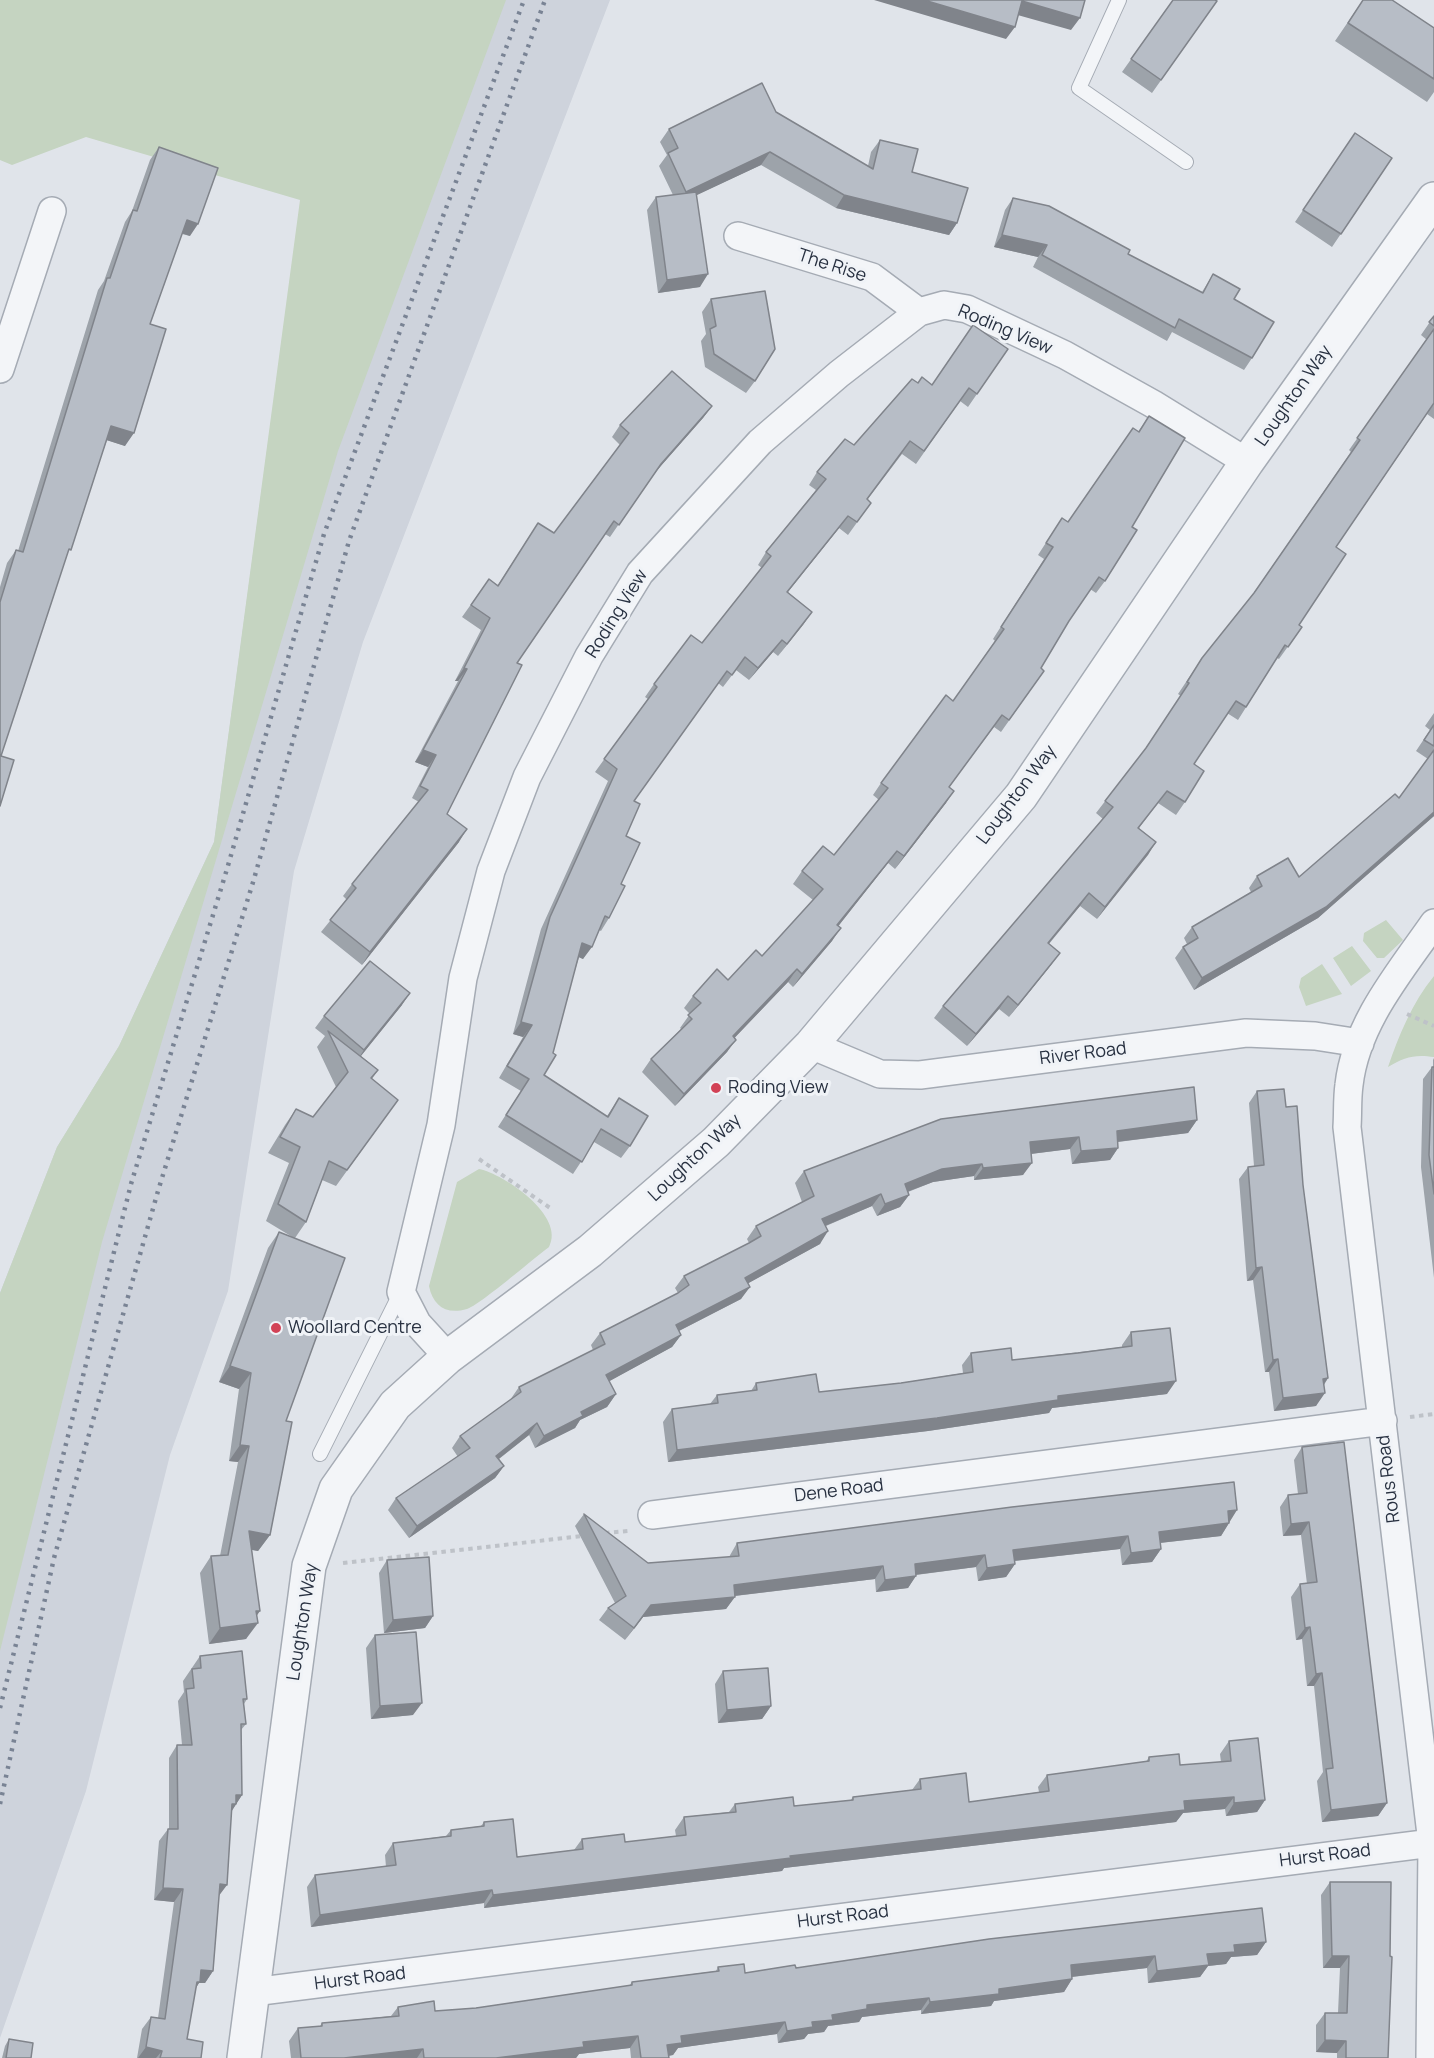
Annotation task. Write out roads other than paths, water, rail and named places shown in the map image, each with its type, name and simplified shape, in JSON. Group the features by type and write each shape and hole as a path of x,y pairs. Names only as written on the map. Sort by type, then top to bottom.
{"street":[{"name":"Loughton Way","path":"244,2058 309,1566 336,1489 395,1405 447,1358 633,1215 716,1142 811,1045 1022,796 1247,462 1434,199"},
{"path":"0,369 52,211"},
{"name":"The Rise","path":"738,236 872,277 919,312"},
{"name":"Roding View","path":"401,1292 441,1125 463,978 491,871 527,777 589,656 640,573 760,442 839,374 919,312 944,305 968,309 1065,355 1153,404 1247,462"},
{"name":"Rous Road","path":"1430,2058 1432,1842 1347,1127 1348,1084 1360,1043 1379,1001 1434,923"},
{"name":"River Road","path":"811,1045 880,1074 920,1076 1246,1033 1315,1036 1360,1043"},
{"path":"401,1292 417,1323 447,1358"},
{"name":"Dene Road","path":"652,1515 1383,1421"},
{"name":"Hurst Road","path":"253,1992 1432,1842"}],"lane":[{"path":"1119,0 1079,88 1186,162"},
{"path":"320,1454 401,1292"}],"railway":[{"path":"0,1708 131,1184 227,869 324,534 524,0"},
{"path":"0,1804 54,1558 158,1191 254,879 349,541 545,0"}],"place":[{"name":"Roding View","path":"716,1088"},
{"name":"Woollard Centre","path":"276,1328"}]}
